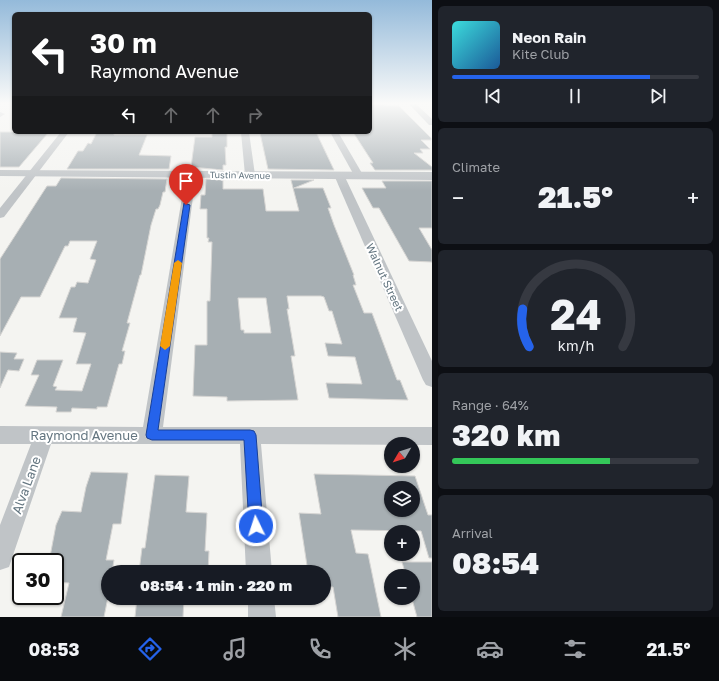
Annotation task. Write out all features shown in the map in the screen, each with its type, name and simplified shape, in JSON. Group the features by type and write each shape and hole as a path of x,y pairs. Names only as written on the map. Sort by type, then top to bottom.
{"street":[{"path":"0,215 63,134"},
{"path":"245,134 250,175"},
{"path":"335,134 358,175"},
{"name":"Tustin Avenue","path":"0,173 432,176"},
{"path":"152,435 191,174"},
{"name":"Walnut Street","path":"339,175 432,380"},
{"name":"Raymond Avenue","path":"0,435 432,436"},
{"name":"Alva Lane","path":"0,558 44,435"},
{"path":"250,435 259,565"},
{"path":"261,605 262,617"}],"building":[{"path":"0,133 47,134 19,167 0,167"},
{"path":"426,133 431,138 431,140 421,140 430,149 420,149 423,153 414,153 432,167 432,170 375,170 370,163 373,163 354,134"},
{"path":"96,134 147,135 139,155 171,156 169,169 67,169 78,151 83,151 88,143 91,144"},
{"path":"212,134 227,134 227,147 225,147 226,165 223,165 223,170 191,167 195,137 212,137"},
{"path":"260,134 317,134 334,170 268,169"},
{"path":"61,178 167,179 165,192 163,192 160,205 158,209 156,209 151,225 141,275 127,323 130,323 122,351 125,351 122,364 119,364 107,407 97,407 97,409 72,408 71,412 56,412 57,407 25,406 39,375 31,375 37,360 63,360 53,386 57,387 55,390 82,391 91,364 76,364 86,333 73,332 77,318 59,318 71,287 75,287 77,282 88,283 96,260 90,259 97,241 70,241 68,246 65,246 40,297 21,297 0,336 0,259 47,186 56,186"},
{"path":"206,179 223,180 223,189 263,189 266,211 299,211 291,180 314,180 294,188 323,188 331,208 328,208 334,225 354,275 356,285 353,285 364,313 372,313 397,380 400,380 408,400 329,398 326,383 362,384 355,357 328,356 325,343 342,344 332,311 329,311 324,297 321,296 287,296 289,309 287,309 295,356 291,356 298,400 227,401 227,397 193,396 195,345 207,345 207,301 210,301 212,242 208,242 209,238 207,238 207,209 200,209 201,195 205,195","holes":["238,298 266,298 271,333 244,333 244,330 241,330"]},
{"path":"382,181 432,181 432,228 419,228 432,250 432,262 409,261 379,208 373,208 362,188 386,188"},
{"path":"0,352 17,353 14,359 24,359 19,371 8,370 0,388"},
{"path":"91,472 128,473 121,524 113,524 106,560 114,560 113,565 101,565 101,605 106,605 104,617 61,617 69,583 64,583 64,553 51,553 56,525 62,511 81,512 86,487"},
{"path":"314,474 415,476 417,481 384,481 384,517 420,517 420,491 428,515 432,515 432,558 429,558 420,531 420,525 384,525 384,530 351,530 356,553 368,554 381,617 338,617 333,587 331,587 331,565 307,565 299,513 321,514"},
{"path":"155,475 189,476 186,512 207,513 205,551 209,551 208,565 140,565 142,548 145,548"},
{"path":"402,562 432,562 432,617 417,617 414,605 420,605 420,569 404,569"},
{"path":"136,605 184,605 183,617 135,617"}],"slow traffic":[{"path":"165,346 178,263"}],"route":[{"path":"186,205 152,435 250,435 256,526"}]}
